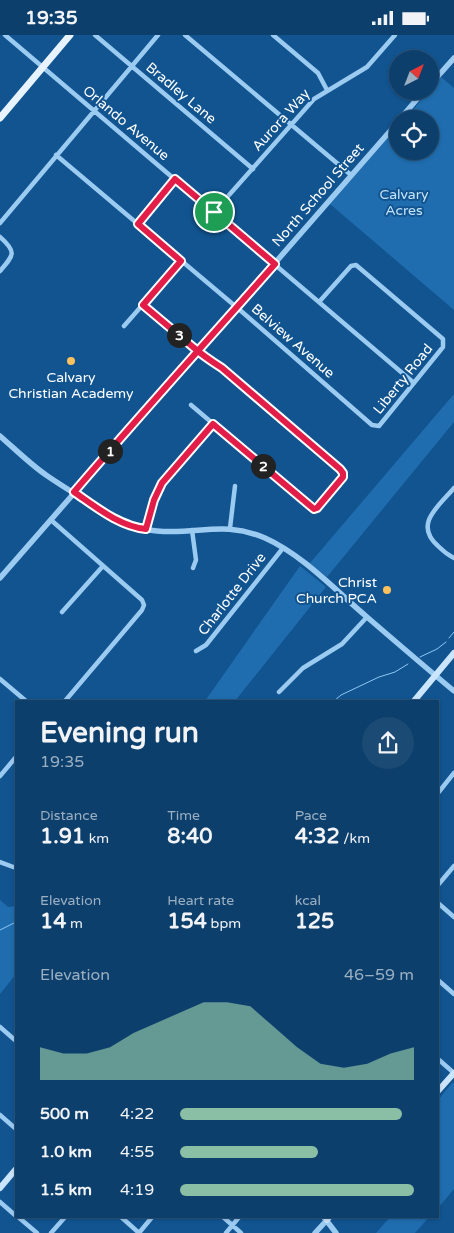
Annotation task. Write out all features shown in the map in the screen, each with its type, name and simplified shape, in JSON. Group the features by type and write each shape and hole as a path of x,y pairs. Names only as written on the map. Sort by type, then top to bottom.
{"main road":[{"path":"0,118 70,35"},
{"path":"415,700 454,653"},
{"path":"439,1090 454,1073"},
{"path":"0,1188 15,1170"}],"street":[{"name":"Orlando Avenue","path":"5,35 414,383"},
{"name":"Bradley Lane","path":"95,35 253,169"},
{"path":"0,223 158,35"},
{"path":"185,35 351,175"},
{"path":"273,35 318,73 327,89"},
{"name":"Aurora Way","path":"214,212 314,99 327,89 366,67 395,35"},
{"path":"439,75 454,58"},
{"path":"408,110 416,100"},
{"name":"North School Street","path":"0,577 389,132"},
{"name":"Belview Avenue","path":"56,155 237,307 372,425 378,426"},
{"path":"138,224 175,179"},
{"path":"0,237 10,246 12,252 11,259 0,271"},
{"path":"124,326 181,261"},
{"name":"Liberty Road","path":"319,302 351,265 354,265 443,339 443,347 381,425 378,426"},
{"path":"143,305 198,351 222,368 340,469 343,476 317,508 314,509 190,405"},
{"path":"146,529 154,500 162,483 213,424"},
{"path":"0,436 44,474 114,519 130,526 170,532 230,528 259,536 283,547 454,691"},
{"path":"230,528 235,486"},
{"path":"454,488 427,522 428,535 441,549 454,558"},
{"path":"51,520 142,599 144,605 142,610 65,700"},
{"path":"192,530 196,560 193,568"},
{"name":"Charlotte Drive","path":"196,651 206,645 283,547"},
{"path":"62,612 104,566"},
{"path":"279,692 304,668 342,644 367,617"},
{"path":"0,679 25,700"},
{"path":"0,776 15,758"},
{"path":"439,789 454,773"},
{"path":"0,862 15,868"},
{"path":"439,884 454,866"},
{"path":"439,904 454,917"},
{"path":"439,981 454,994"},
{"path":"0,1027 15,1040"},
{"path":"439,1060 454,1073"},
{"path":"0,1115 15,1128"},
{"path":"0,1202 15,1214"},
{"path":"19,1218 37,1233"},
{"path":"51,1233 64,1218"},
{"path":"122,1218 139,1233 151,1218"},
{"path":"224,1218 241,1233"},
{"path":"226,1233 238,1218"},
{"path":"315,1233 325,1218"},
{"path":"327,1218 336,1233"}],"green space":[{"name":"Calvary Acres","path":"441,77 454,88 454,310 330,204 389,136 389,160 439,160 439,110 413,110 421,100 439,100 439,79"},
{"path":"454,394 454,422 327,577 310,563"},
{"path":"300,566 326,587 236,700 206,700"},
{"path":"0,900 8,907 15,906 15,975 0,994"},
{"path":"454,1083 454,1189 439,1207 439,1099"},
{"path":"389,1218 428,1218 415,1233 376,1233"}],"waterway":[{"path":"449,638 454,632"},
{"path":"420,657 437,649 446,642"},
{"path":"335,700 341,695 379,677 395,672 408,664"},
{"path":"0,930 15,922"}],"place":[{"name":"Calvary Christian Academy","path":"71,361"},
{"name":"Christ Church PCA","path":"387,590"}],"route":[{"path":"214,212 175,179 138,224 181,261 143,305 193,347 198,351 203,355 207,359 222,368 340,469 343,477 317,508 314,509 213,424 166,478 154,500 146,529 139,529 114,519 74,492 198,351 275,264 214,212"}]}
